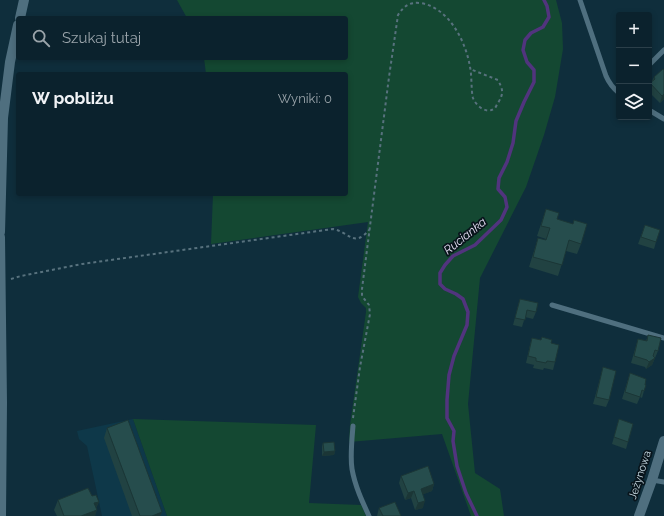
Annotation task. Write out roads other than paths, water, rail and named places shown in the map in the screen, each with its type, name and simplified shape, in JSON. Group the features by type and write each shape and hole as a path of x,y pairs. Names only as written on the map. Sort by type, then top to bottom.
{"street":[{"path":"20,16 24,0"},
{"path":"0,232 3,118 10,62 16,34"},
{"path":"0,237 2,402 1,516"},
{"name":"Jeżynowa","path":"638,516 652,480 664,441"}],"lane":[{"path":"580,0 606,76 616,90"},
{"path":"652,62 664,50"},
{"path":"652,112 664,119"},
{"path":"552,305 664,338"},
{"path":"352,426 352,468 359,495 369,516"},
{"path":"652,480 664,482"}],"waterway":[{"name":"Rucianka","path":"477,516 466,493 457,466 453,441 454,431 447,418 449,375 454,356 467,325 468,312 463,299 445,289 440,284 440,273 453,256 475,245 501,220 507,207 505,197 498,189 499,178 507,162 513,143 516,121 534,82 534,70 527,62 523,50 525,40 531,33 543,27 549,17 544,0"}]}
